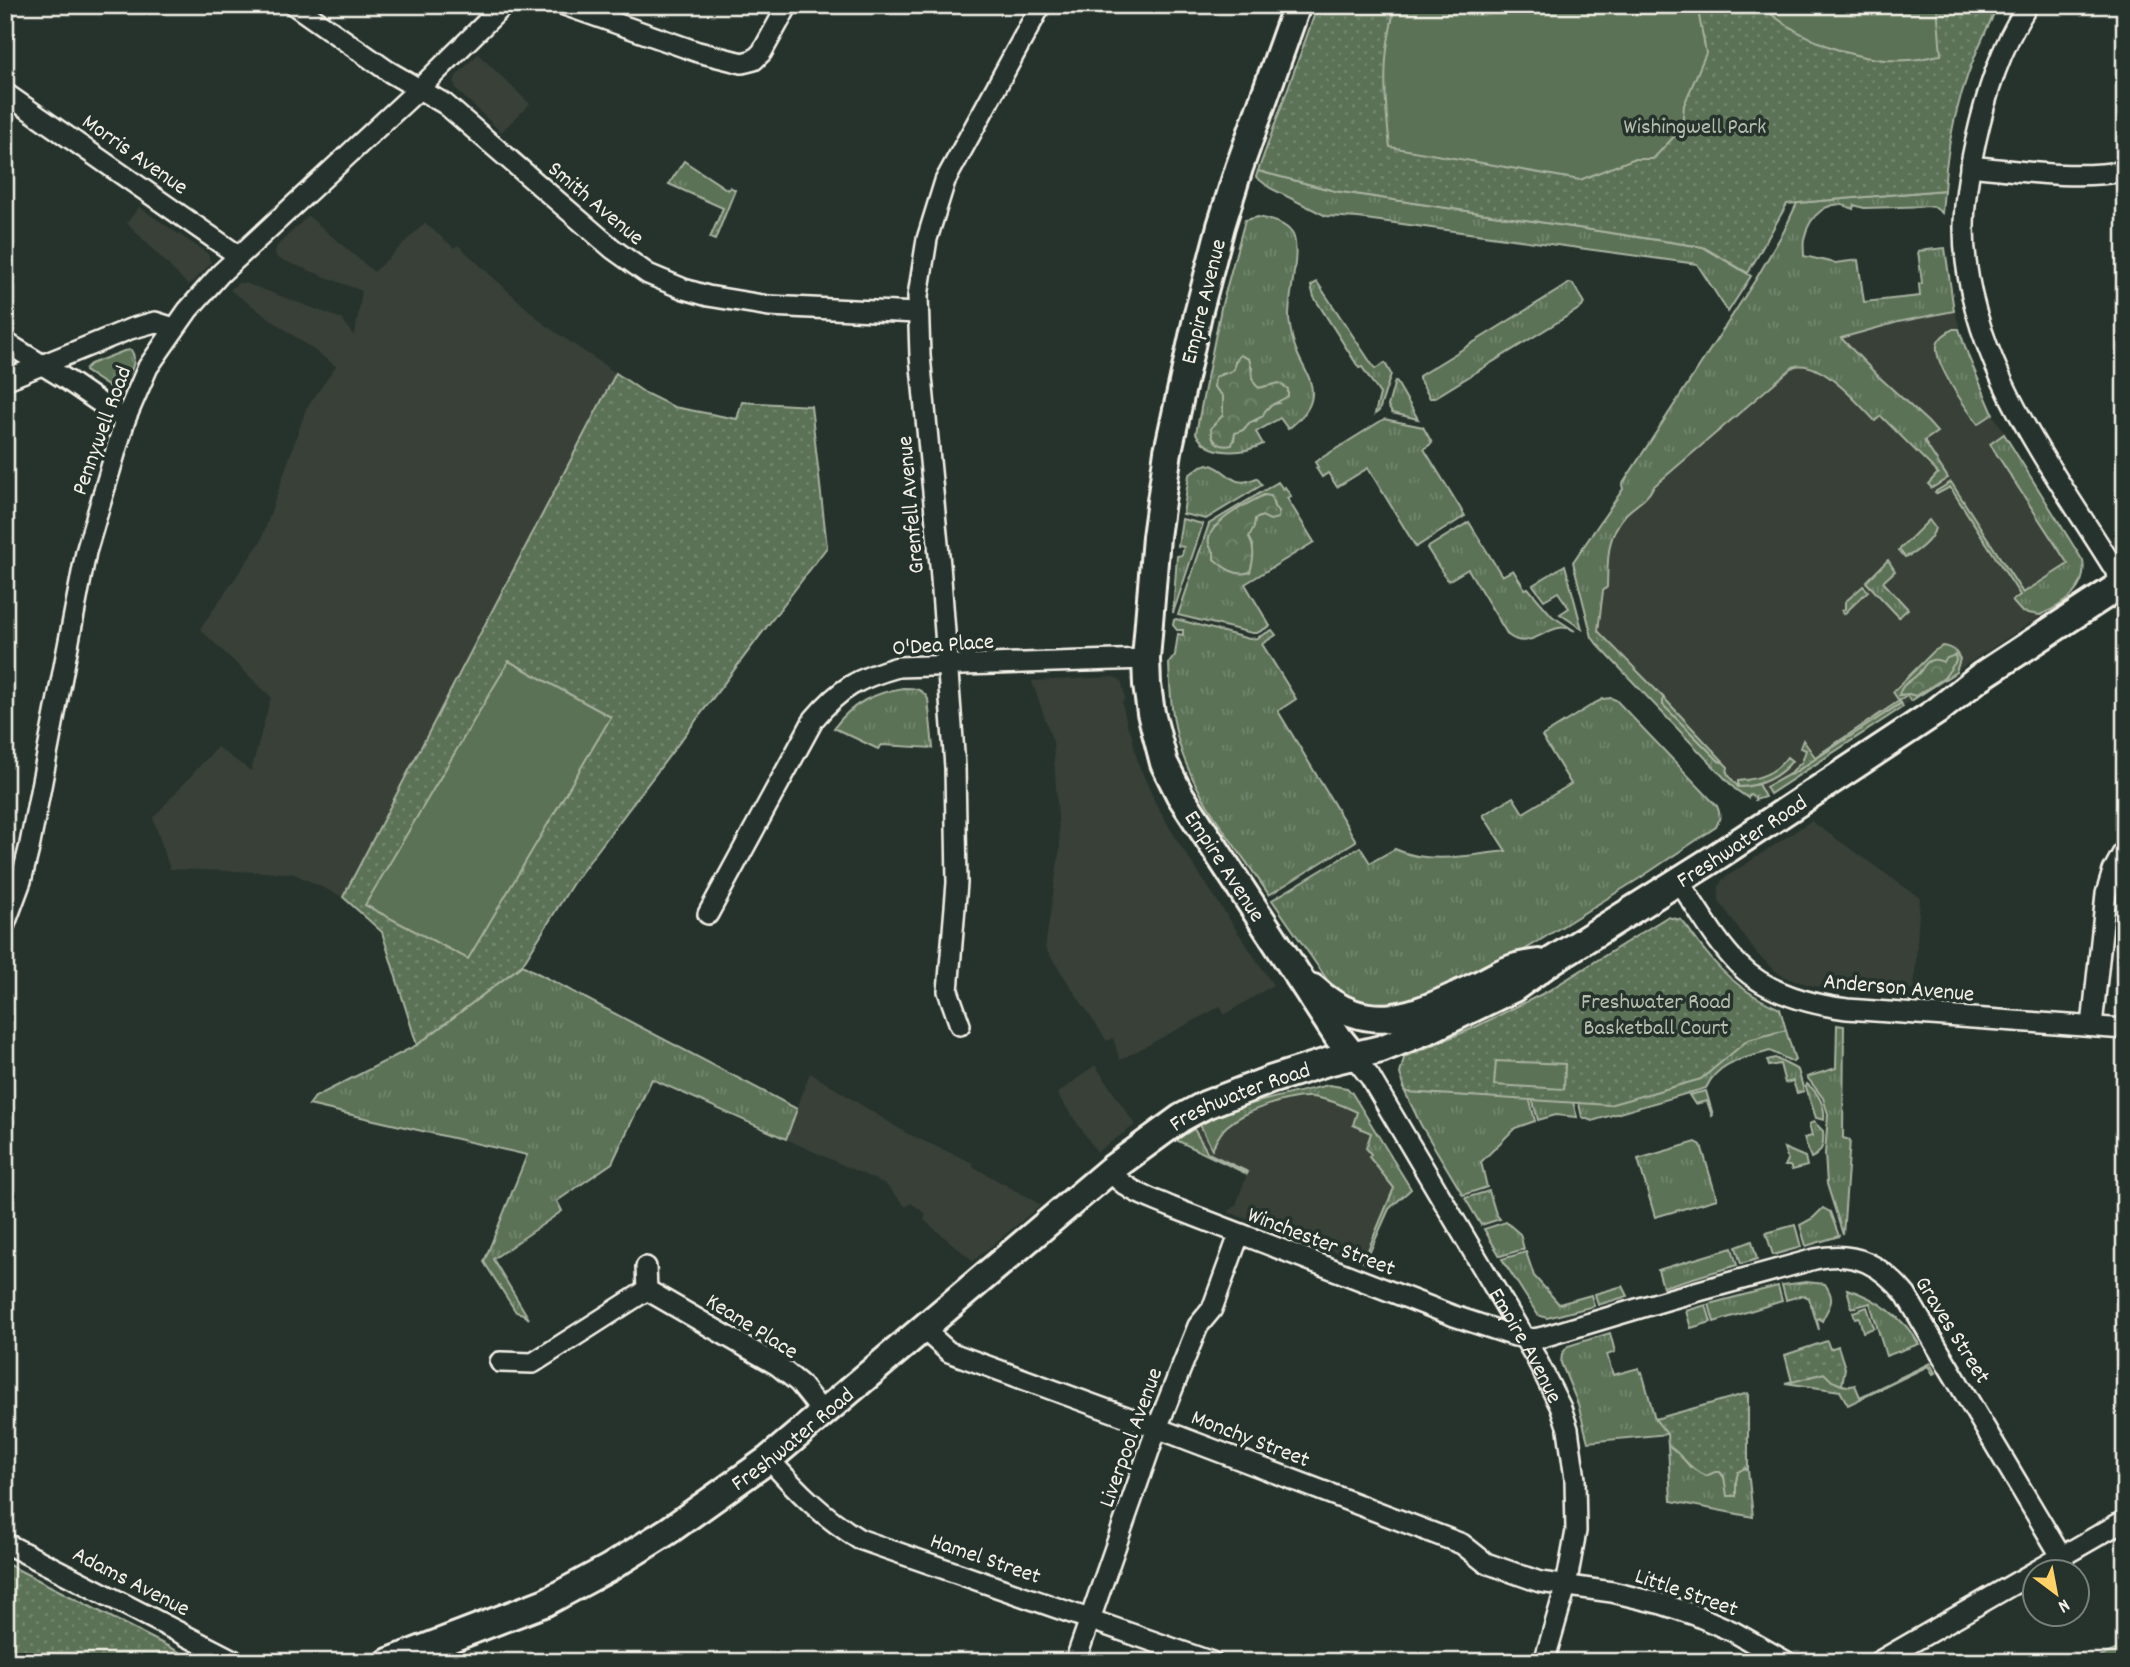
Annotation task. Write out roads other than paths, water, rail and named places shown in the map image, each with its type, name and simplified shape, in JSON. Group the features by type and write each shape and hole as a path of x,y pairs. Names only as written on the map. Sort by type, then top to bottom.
{"main road":[{"name":"Empire Avenue","path":"1297,5 1239,168 1195,326 1168,451 1156,537 1146,659 1147,685 1164,763 1175,784 1200,827 1354,1057"},
{"name":"Freshwater Road","path":"389,1662 537,1606 569,1591 668,1531 769,1459 1110,1170 1165,1129 1205,1105 1270,1080 1381,1049 1514,988 1553,960 1937,712 1980,677 2124,582"},
{"path":"1302,982 1323,998 1349,1012 1363,1016 1398,1018 1441,1002 1515,967 1553,960"}],"street":[{"name":"Smith Avenue","path":"293,5 388,71 445,104 629,262 666,282 708,296 769,306 917,313"},
{"name":"Pennywell Road","path":"5,924 29,849 86,552 125,420 148,367 174,328 204,291 420,88 504,5"},
{"path":"564,5 698,52 742,63 754,60 762,52 788,5"},
{"name":"Grenfell Avenue","path":"960,1026 948,991 958,847 955,767 917,313 923,256 931,220 945,181 1041,5"},
{"path":"2028,5 1998,60 1970,166 1964,213 1967,271 1984,338 1998,375 2017,412 2124,582"},
{"name":"Morris Avenue","path":"5,93 239,256"},
{"path":"1970,166 2046,174 2082,175 2125,171"},
{"path":"5,380 145,325 155,322 174,328"},
{"path":"5,342 125,420"},
{"name":"O'Dea Place","path":"708,914 814,719 828,702 845,688 867,676 898,667 1146,659"},
{"path":"2092,1026 2106,894 2113,871 2125,849"},
{"name":"Anderson Avenue","path":"1679,881 1721,944 1738,964 1772,988 1787,995 1822,1006 1847,1009 2125,1029"},
{"name":"Empire Avenue","path":"1354,1057 1370,1077 1525,1338 1561,1408 1568,1429 1576,1491 1576,1531 1566,1586 1544,1662"},
{"name":"Winchester Street","path":"1110,1170 1116,1180 1127,1188 1239,1235 1454,1316 1525,1338"},
{"name":"Liverpool Avenue","path":"1074,1662 1157,1428 1198,1325 1212,1309 1239,1235"},
{"name":"Graves Street","path":"1525,1338 1543,1337 1825,1256 1845,1256 1866,1261 1893,1278 1906,1295 2061,1556"},
{"path":"500,1362 533,1363 647,1290 646,1267"},
{"name":"Keane Place","path":"647,1290 776,1365 799,1383 824,1413"},
{"name":"Monchy Street","path":"922,1328 949,1352 1462,1544 1486,1563 1540,1582 1566,1586"},
{"name":"Hamel Street","path":"769,1459 816,1509 859,1539 1212,1662"},
{"path":"1878,1662 2125,1520"},
{"name":"Adams Avenue","path":"5,1542 237,1662"},
{"name":"Little Street","path":"1566,1586 1612,1592 1686,1612 1734,1632 1787,1662"}],"park label":[{"name":"Wishingwell Park","path":"1695,125"},
{"name":"Freshwater Road Basketball Court","path":"1656,1013"}]}
